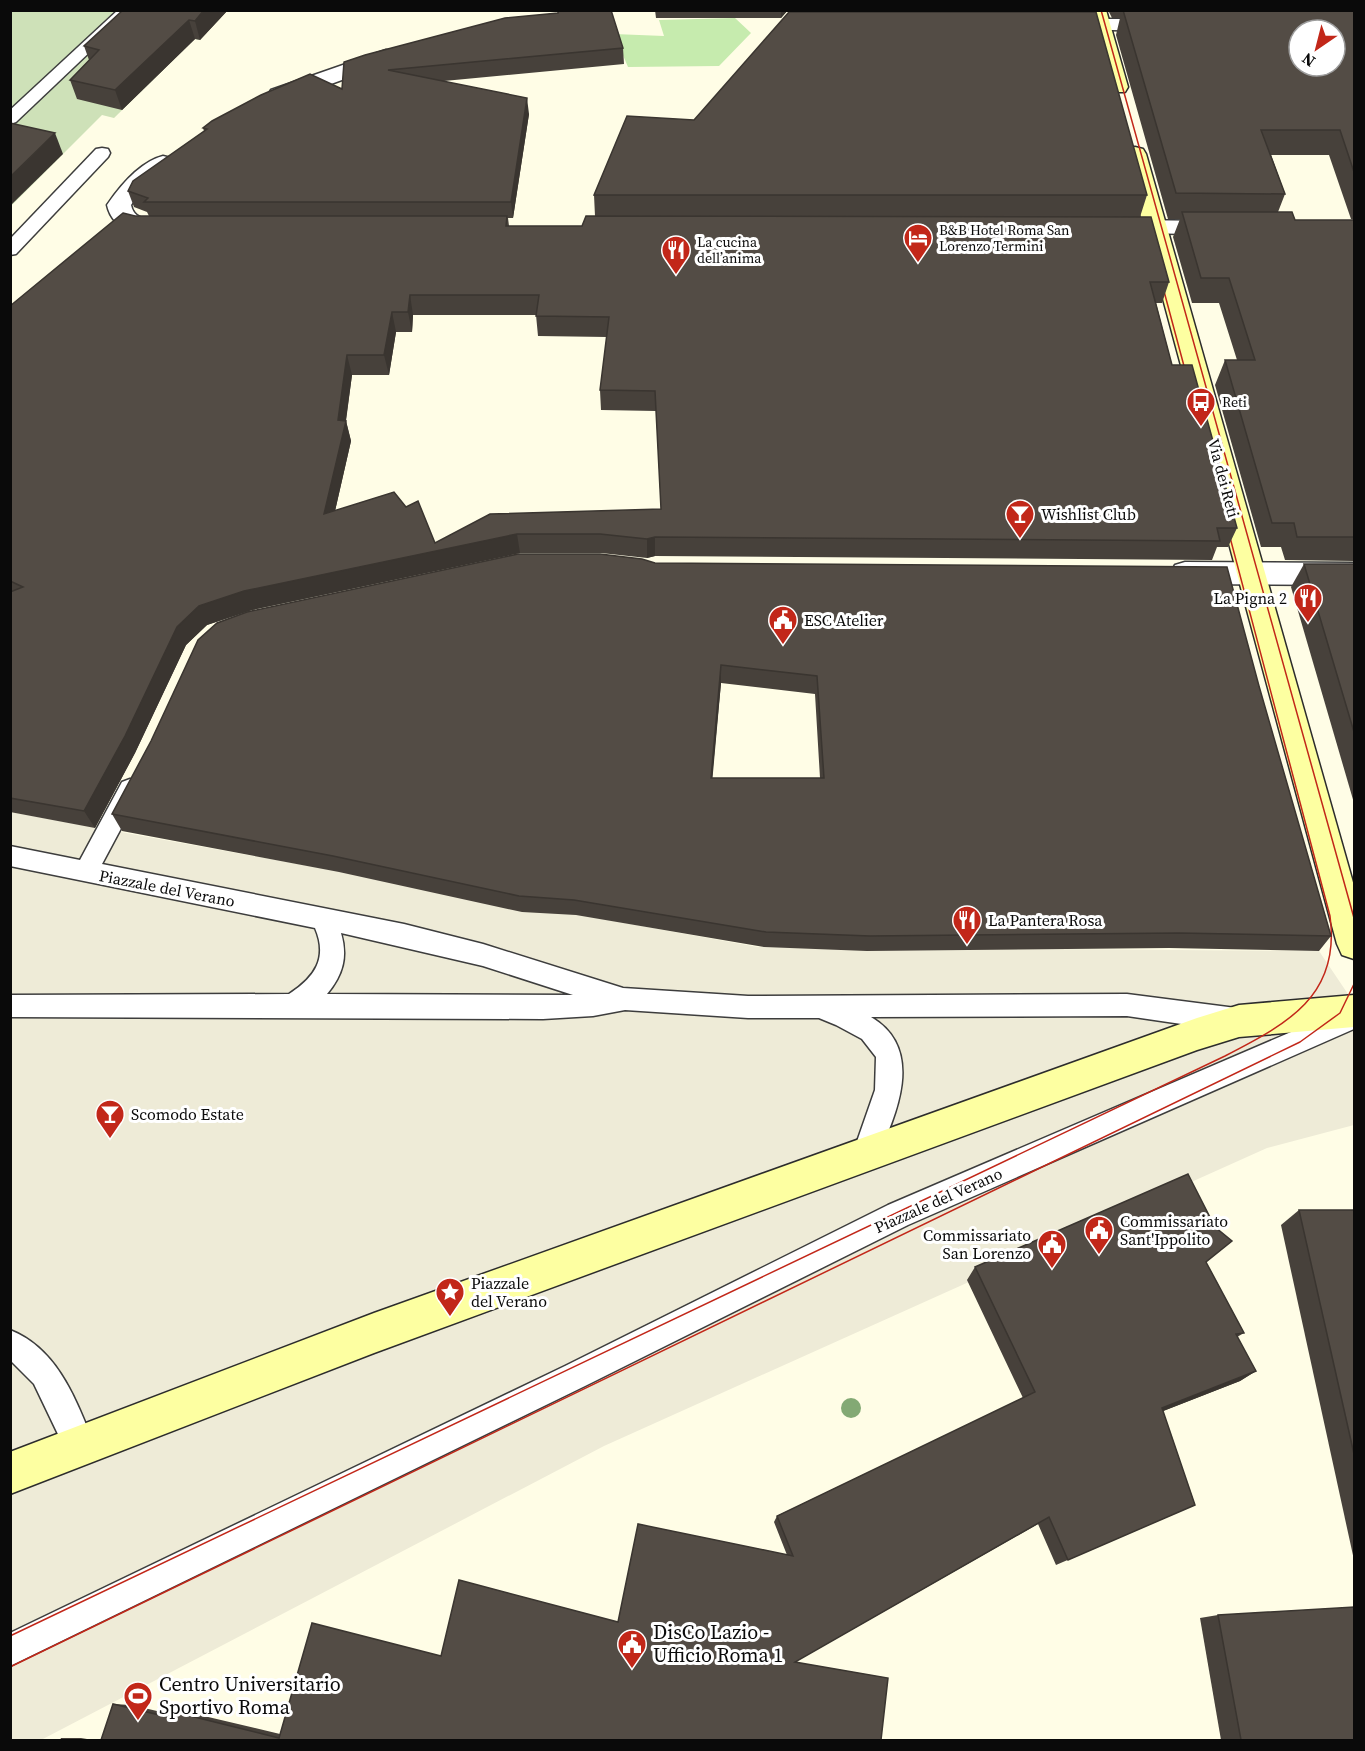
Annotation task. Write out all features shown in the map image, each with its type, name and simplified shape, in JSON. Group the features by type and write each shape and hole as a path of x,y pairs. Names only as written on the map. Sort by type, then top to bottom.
{"street":[{"path":"1044,25 1098,18 1179,26"},
{"name":"Via dei Reti","path":"1098,18 1354,944"},
{"path":"262,102 326,76 402,51"},
{"path":"180,150 122,199 119,211 131,224 142,227 189,227"},
{"path":"1101,227 1240,228"},
{"path":"1156,573 1354,574"},
{"name":"Piazzale del Verano","path":"10,1473 79,1444 866,1153 1239,1021 1354,1011"}],"lane":[{"path":"10,119 127,10"},
{"path":"10,94 32,99"},
{"path":"10,250 102,153"},
{"path":"87,872 141,767"},
{"name":"Piazzale del Verano","path":"10,856 456,948 625,999 748,1007 1127,1005 1239,1021"},
{"path":"293,1005 310,994 319,984 334,959 335,947 323,919"},
{"name":"Piazzale del Verano","path":"10,1006 293,1005 543,1008 593,1005 625,999"},
{"name":"Piazzale del Verano","path":"821,1007 872,1032 888,1054 889,1088 866,1153"},
{"name":"Piazzale del Verano","path":"10,1650 575,1376 898,1215 1149,1109 1354,1017"},
{"path":"10,1344 29,1354 43,1372 79,1444"}],"green space":[{"path":"11,11 219,11 200,40 176,35 148,65 164,69 114,118 102,115 11,206"},
{"path":"735,18 751,33 719,66 628,67 614,34 664,36 659,20"}],"shaded area":[{"name":"Piazzale del Verano","path":"10,812 758,947 1319,951 1354,1003 1354,1125 1267,1148 604,1446 41,1740 11,1740"}],"building":[{"path":"123,10 204,10 195,21 189,20 115,90 70,80 99,50 84,46"},
{"path":"558,10 611,10 623,48 388,70 527,98 511,202 144,202 148,198 128,191 133,181 207,129 203,128 212,121 261,95 310,74 342,89 344,62 505,18 558,13"},
{"path":"1123,10 1354,10 1354,172 1340,130 1261,130 1285,194 1176,193"},
{"path":"789,12 1096,12 1147,195 594,195 627,116 694,120"},
{"path":"10,123 55,133 10,177"},
{"path":"1182,212 1292,212 1295,220 1354,220 1354,537 1297,537 1294,523 1272,523 1225,360 1255,360 1229,278 1201,278"},
{"path":"123,213 135,216 507,216 506,226 582,226 586,216 1151,217 1169,282 1150,282 1172,365 1192,365 1237,528 1217,528 1220,541 655,537 647,539 600,534 517,534 244,591 199,606 177,627 125,736 84,811 10,798 10,592 23,587 10,581 10,306","holes":["410,295 539,295 536,316 609,317 600,390 655,391 661,509 490,514 435,543 418,501 406,507 394,492 324,514 346,421 338,420 347,355 384,355 392,312 408,312"]},
{"path":"518,554 600,554 642,559 655,563 1227,567 1331,936 1179,933 870,936 766,932 574,900 519,896 333,856 112,814 151,741 198,640 217,623 247,612","holes":["721,665 817,676 824,778 711,778"]},
{"path":"1304,564 1354,564 1354,732"},
{"path":"1188,1174 1215,1227 1232,1241 1206,1262 1244,1333 1236,1334 1256,1371 1162,1408 1195,1505 1068,1560 1049,1517 795,1662 888,1678 881,1740 101,1740 113,1704 168,1717 170,1711 279,1738 312,1623 441,1656 459,1580 618,1622 638,1524 793,1556 777,1516 1035,1392 975,1267"},
{"path":"1299,1210 1354,1210 1354,1454"},
{"path":"1354,1607 1354,1740 1241,1740 1218,1615"}],"tram line":[{"path":"1101,10 1354,918"},
{"path":"1161,280 1188,381"},
{"path":"10,1636 1225,1056 1269,1032 1305,1004 1318,987 1327,967 1331,944 1330,916 1227,526"},
{"path":"10,1667 1300,1042 1340,1013 1354,984"}],"place":[{"name":"B&B Hotel Roma San Lorenzo Termini","path":"918,264"},
{"name":"La cucina dell’anima","path":"676,276"},
{"name":"Reti","path":"1201,428"},
{"name":"Wishlist Club","path":"1020,540"},
{"name":"La Pigna 2","path":"1308,624"},
{"name":"ESC Atelier","path":"783,646"},
{"name":"La Pantera Rosa","path":"967,946"},
{"name":"Scomodo Estate","path":"110,1140"},
{"name":"Commissariato Sant'Ippolito","path":"1099,1256"},
{"name":"Commissariato San Lorenzo","path":"1052,1270"},
{"name":"Piazzale del Verano","path":"450,1318"},
{"name":"DisCo Lazio - Ufficio Roma 1","path":"632,1670"},
{"name":"Centro Universitario Sportivo Roma","path":"138,1722"}]}
